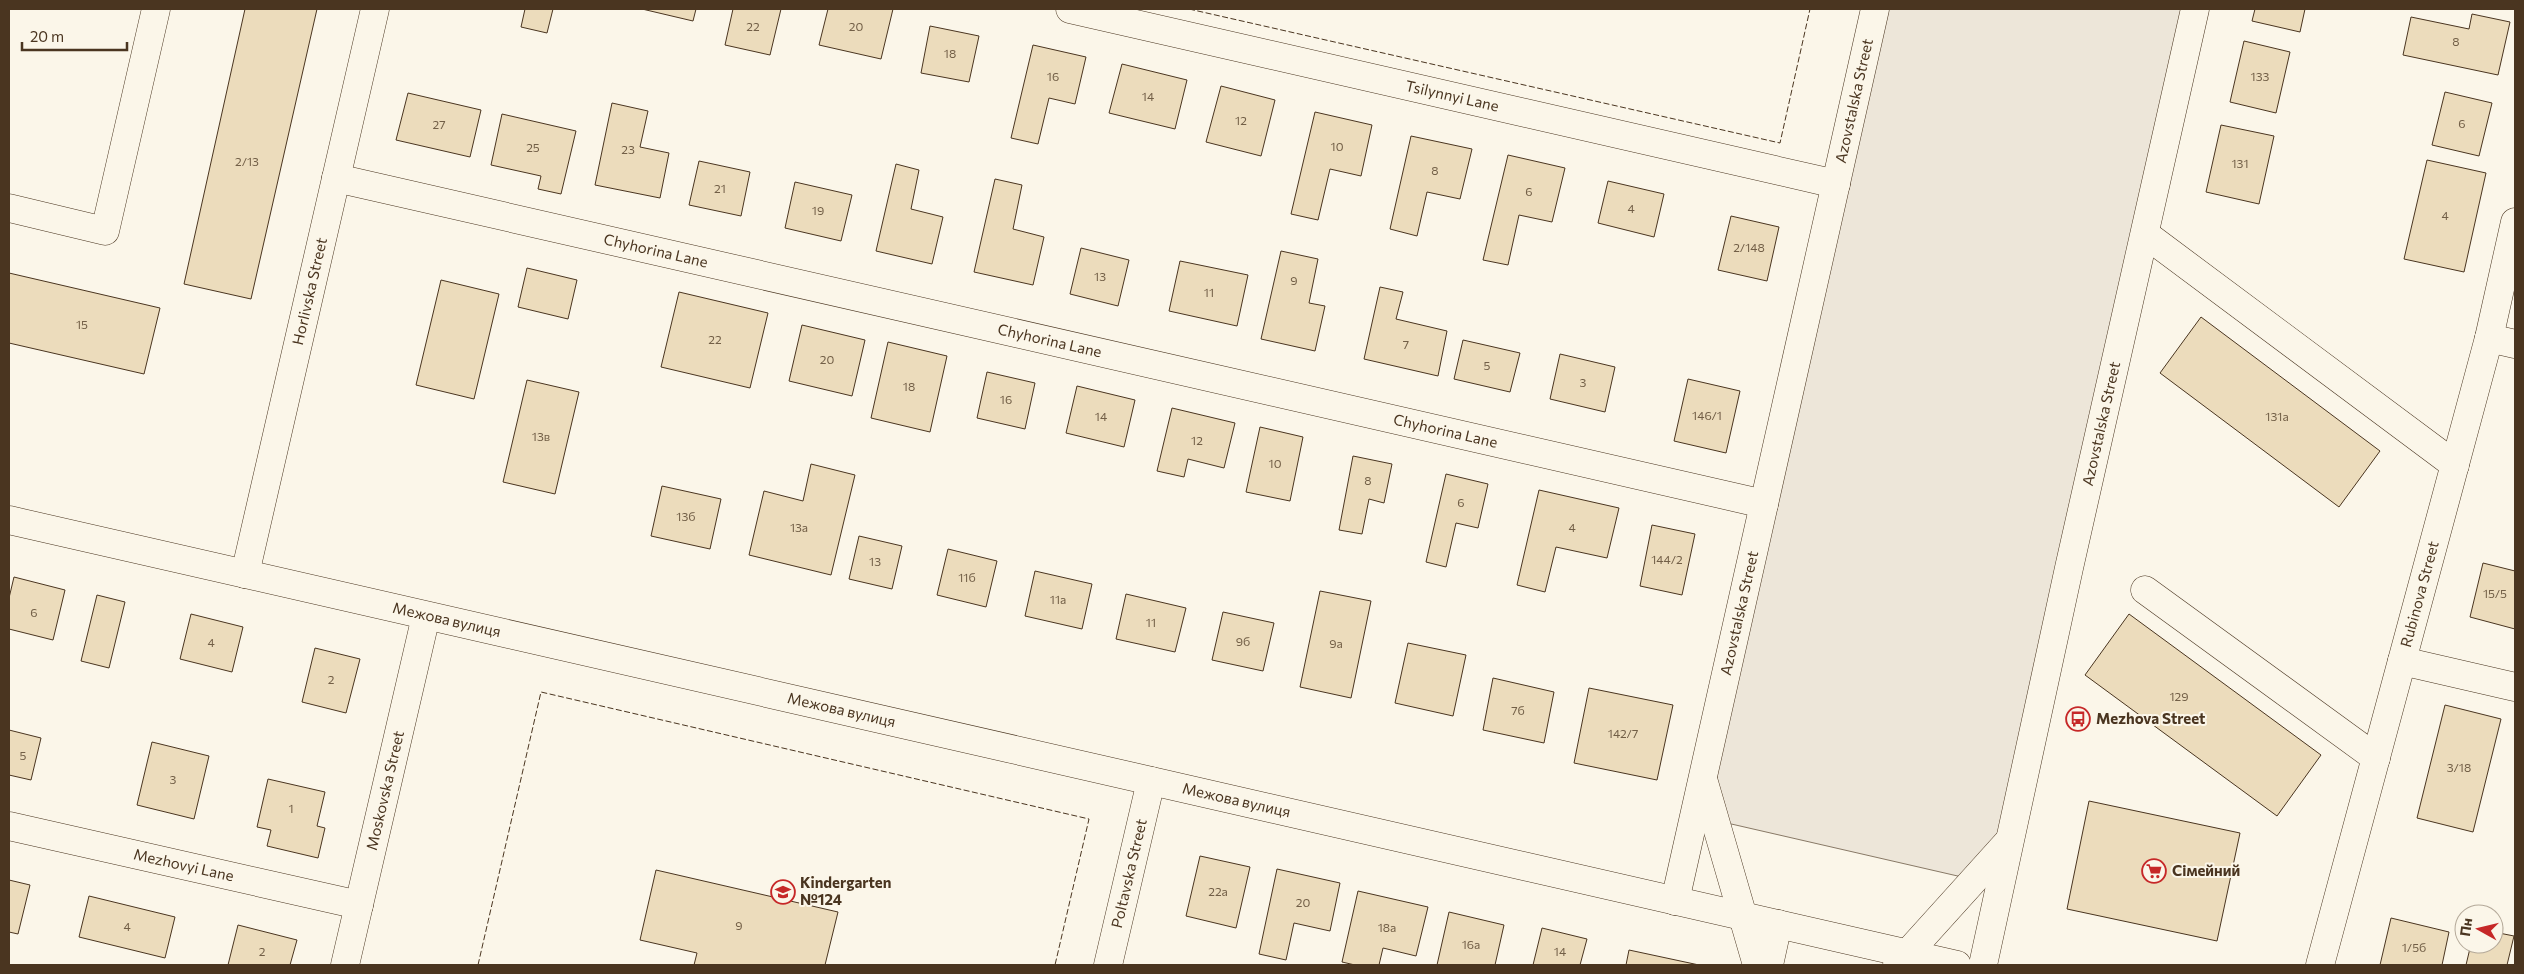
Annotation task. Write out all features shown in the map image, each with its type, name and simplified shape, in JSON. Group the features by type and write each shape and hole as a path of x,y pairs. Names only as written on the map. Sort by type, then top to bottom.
{"street":[{"path":"9,208 105,231 156,9"},
{"name":"Horlivska Street","path":"245,574 375,9"},
{"name":"Tsilynnyi Lane","path":"1070,9 1836,184"},
{"name":"Azovstalska Street","path":"1675,901 1875,9"},
{"name":"Azovstalska Street","path":"1983,965 2069,568 2195,9"},
{"name":"Chyhorina Lane","path":"336,178 1764,504"},
{"name":"Rubinova Street","path":"2320,965 2489,338 2515,222"},
{"path":"2145,234 2455,465"},
{"path":"2489,338 2515,344"},
{"name":"Межова вулиця","path":"9,520 1675,901"},
{"path":"2145,590 2376,758"},
{"name":"Moskovska Street","path":"345,965 426,616"},
{"path":"2402,661 2515,687"},
{"name":"Azovstalska Street","path":"1703,778 1757,965"},
{"name":"Poltavska Street","path":"1108,965 1151,781"},
{"name":"Mezhovyi Lane","path":"9,826 359,905"},
{"path":"1901,960 2010,840"},
{"path":"1675,901 1778,924 1870,956 1956,965"},
{"path":"1769,965 1778,924"}],"shaded area":[{"path":"1885,9 2185,9 2003,833 1962,877 1727,823 1712,776"}],"building":[{"path":"245,9 317,9 251,299 184,284"},
{"path":"525,9 553,9 547,33 521,27"},
{"path":"642,9 696,9 693,21"},
{"path":"733,9 781,9 770,55 725,45"},
{"path":"828,9 893,9 881,59 819,45"},
{"path":"2255,9 2305,9 2300,32 2252,21"},
{"path":"2472,14 2510,22 2498,75 2403,55 2411,17 2469,29"},
{"path":"930,26 979,36 969,82 921,73"},
{"path":"2244,41 2290,52 2276,113 2230,102"},
{"path":"1033,45 1086,57 1075,104 1049,98 1038,144 1011,138"},
{"path":"1122,64 1187,80 1175,129 1109,113"},
{"path":"1221,86 1275,100 1261,156 1206,142"},
{"path":"2445,92 2492,103 2479,156 2432,145"},
{"path":"408,93 481,110 470,157 396,140"},
{"path":"612,103 648,111 640,147 669,153 660,198 595,185"},
{"path":"1315,112 1372,125 1361,176 1330,169 1318,220 1291,214"},
{"path":"502,114 576,131 561,194 538,189 541,176 491,165"},
{"path":"2221,125 2274,136 2259,204 2206,192"},
{"path":"1411,136 1472,149 1460,199 1427,192 1417,236 1390,229"},
{"path":"1508,155 1565,168 1552,222 1519,215 1508,265 1483,260"},
{"path":"2427,160 2486,173 2464,272 2404,259"},
{"path":"699,161 750,172 741,216 689,205"},
{"path":"896,164 919,170 911,209 943,217 932,264 876,251"},
{"path":"995,179 1022,185 1013,229 1044,237 1033,285 974,272"},
{"path":"1608,181 1664,194 1654,237 1598,223"},
{"path":"795,182 852,195 841,241 785,228"},
{"path":"1731,216 1779,227 1767,281 1718,270"},
{"path":"1081,248 1129,260 1118,306 1070,294"},
{"path":"1281,251 1318,259 1309,303 1325,306 1315,351 1261,339"},
{"path":"1180,261 1248,275 1237,326 1169,311"},
{"path":"527,268 577,280 568,319 518,307"},
{"path":"9,273 160,308 144,374 9,343"},
{"path":"441,280 499,294 474,399 416,385"},
{"path":"1380,287 1403,292 1396,319 1447,331 1438,376 1364,359"},
{"path":"679,292 768,313 750,388 661,367"},
{"path":"2201,317 2380,451 2339,507 2160,373"},
{"path":"802,325 865,340 852,396 789,381"},
{"path":"1463,340 1520,353 1510,392 1454,379"},
{"path":"888,342 947,356 930,432 871,418"},
{"path":"1560,354 1615,367 1605,412 1550,399"},
{"path":"987,372 1035,383 1025,429 977,418"},
{"path":"1688,379 1740,391 1726,453 1674,441"},
{"path":"527,380 579,392 555,494 503,482"},
{"path":"1077,386 1135,400 1124,447 1066,433"},
{"path":"1172,408 1235,423 1224,468 1188,459 1184,477 1157,471"},
{"path":"1260,427 1303,437 1290,501 1246,492"},
{"path":"1353,456 1392,464 1384,503 1369,499 1362,534 1339,530"},
{"path":"811,464 855,475 831,575 749,555 764,491 803,501"},
{"path":"1446,474 1488,484 1478,528 1456,523 1446,567 1426,562"},
{"path":"662,486 721,499 710,549 651,536"},
{"path":"1539,490 1619,508 1607,558 1556,547 1545,592 1517,585"},
{"path":"1652,525 1695,534 1682,595 1640,586"},
{"path":"859,536 902,546 892,589 849,579"},
{"path":"948,549 997,561 986,607 937,595"},
{"path":"2483,563 2515,571 2515,629 2470,617"},
{"path":"1035,571 1092,584 1082,629 1025,616"},
{"path":"14,577 65,590 53,640 9,629 9,598"},
{"path":"1320,591 1371,601 1351,698 1300,687"},
{"path":"1126,594 1186,608 1175,652 1116,639"},
{"path":"97,595 125,602 109,668 81,661"},
{"path":"1223,612 1274,623 1263,671 1212,660"},
{"path":"191,614 243,627 232,672 180,659"},
{"path":"2129,614 2321,755 2277,816 2085,675"},
{"path":"1408,643 1466,655 1453,716 1395,703"},
{"path":"315,648 360,659 346,713 302,702"},
{"path":"1493,678 1554,692 1544,743 1483,730"},
{"path":"1589,688 1673,705 1657,780 1574,763"},
{"path":"2445,705 2501,719 2473,832 2417,818"},
{"path":"9,730 41,738 31,780 9,775"},
{"path":"152,742 209,756 194,819 137,805"},
{"path":"268,779 325,792 317,826 325,828 318,858 267,846 271,830 257,827"},
{"path":"2089,801 2240,833 2217,941 2067,909"},
{"path":"1200,856 1250,867 1236,928 1186,916"},
{"path":"1277,869 1340,883 1330,931 1294,923 1286,960 1259,954"},
{"path":"656,870 838,912 825,965 694,965 697,953 640,940"},
{"path":"9,880 30,885 18,934 9,932"},
{"path":"1358,891 1428,907 1416,956 1383,948 1379,965 1355,965 1342,962"},
{"path":"89,896 175,917 165,958 79,937"},
{"path":"1449,912 1504,925 1495,965 1437,965"},
{"path":"2391,918 2449,932 2442,965 2380,965"},
{"path":"238,925 297,940 290,965 228,965"},
{"path":"1542,928 1587,939 1580,965 1533,965"},
{"path":"2504,934 2514,936 2507,965 2466,965 2469,954 2504,954"},
{"path":"1629,950 1699,965 1626,965"}],"fence":[{"path":"1189,9 1780,143 1810,9"},
{"path":"478,965 541,692 1089,819 1055,965"}],"place":[{"name":"Mezhova Street","path":"2078,719"},
{"name":"Сімейний","path":"2154,871"},
{"name":"Kindergarten №124","path":"783,892"}]}
